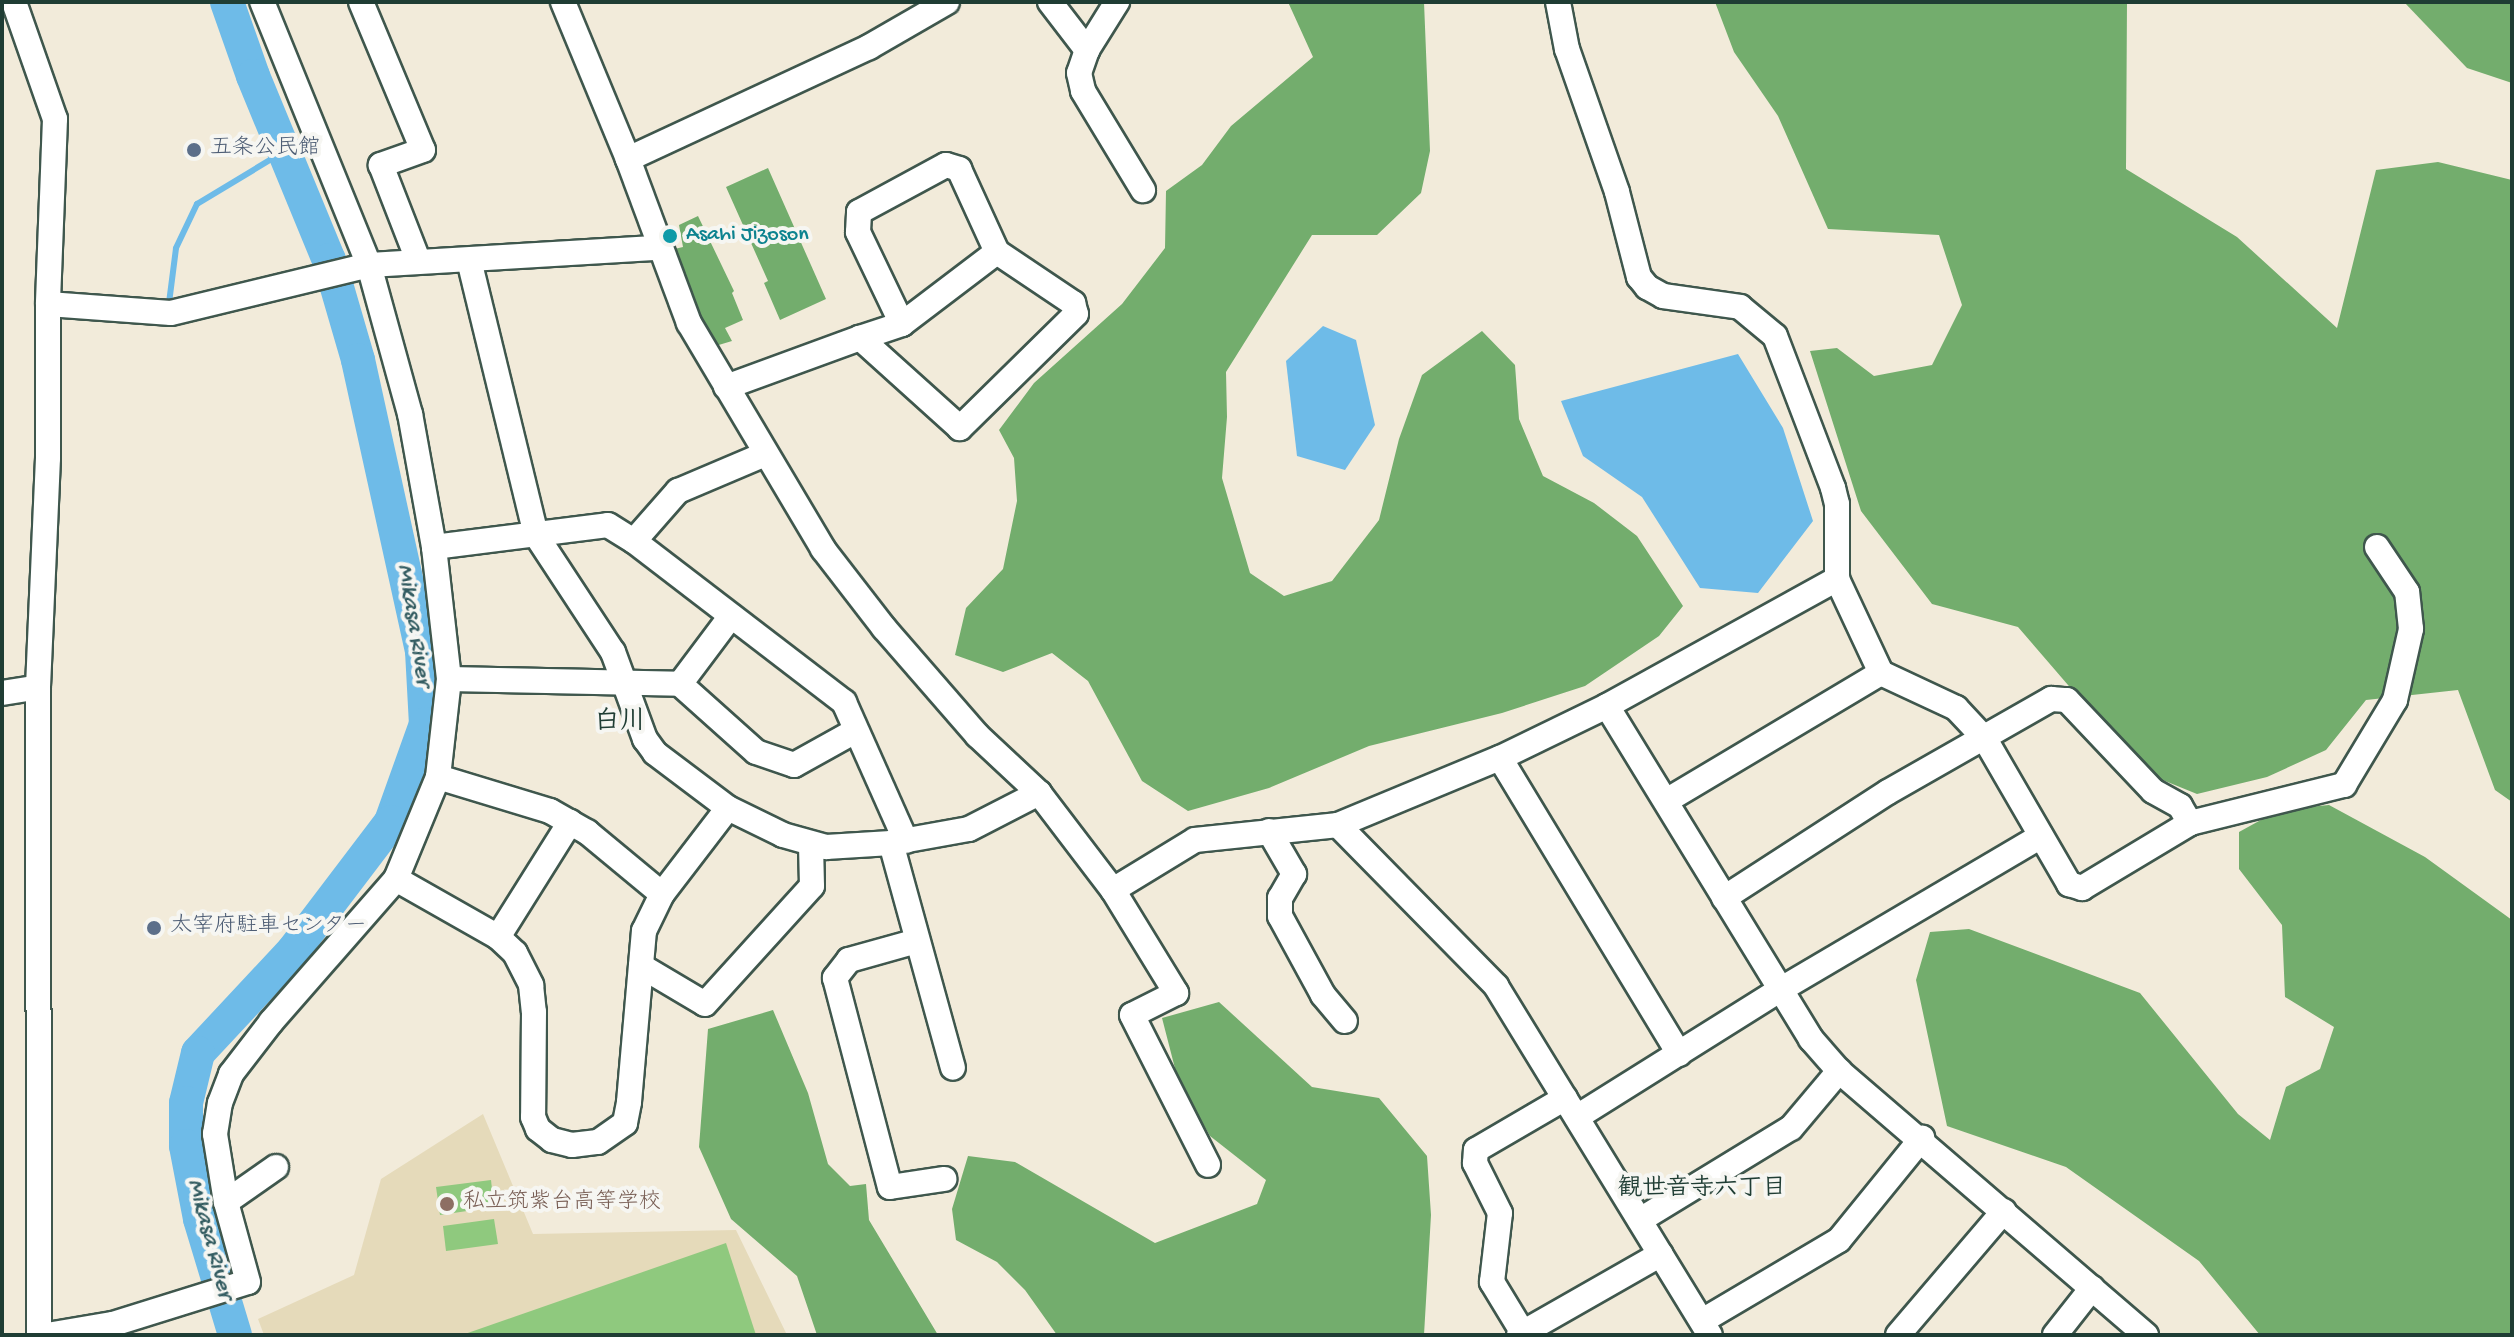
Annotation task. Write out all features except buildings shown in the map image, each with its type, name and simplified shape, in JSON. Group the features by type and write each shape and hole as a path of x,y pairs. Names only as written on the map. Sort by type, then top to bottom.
{"street":[{"path":"14,2 55,119 48,304 48,458 38,687 39,1335"},
{"path":"47,1335 113,1324 248,1282 226,1202 215,1134 220,1103 231,1074 271,1022 396,879 438,777 449,679 434,547 410,414 365,266 262,2"},
{"path":"361,2 423,150 381,165 418,260"},
{"path":"563,2 628,159 689,323 823,549 884,628 977,735 1039,793 1113,890 1176,993 1132,1015 1208,1165"},
{"path":"628,159 869,47 947,2"},
{"path":"1050,2 1087,50"},
{"path":"1117,2 1087,50 1079,73 1083,91 1143,190"},
{"path":"1558,2 1567,49 1617,192 1639,277 1647,287 1663,296 1740,307 1775,336 1833,488 1838,516 1837,579 1881,673 1956,708 1985,739 2069,884 2082,888 2190,823 2344,785 2395,700 2411,629 2407,592 2377,547"},
{"path":"860,338 960,428 1076,314 1073,303 997,252 959,169 946,165 859,212 858,232 902,324"},
{"path":"48,304 171,313 365,266 418,260 469,260 659,248"},
{"path":"726,387 902,324 997,252"},
{"path":"469,260 536,535 613,652 645,739 655,753 728,808 811,845 899,842 982,825 1039,793"},
{"path":"634,541 678,491 765,454"},
{"path":"434,547 608,525 634,541 844,702 899,842 917,941 953,1068"},
{"path":"1113,890 1195,840 1338,825 1500,758 1607,706 1837,579"},
{"path":"680,684 731,616"},
{"path":"1666,801 1881,673"},
{"path":"449,679 680,684 756,752 794,765 855,731"},
{"path":"2,693 38,687"},
{"path":"1724,898 1888,792 2051,699 2067,700 2153,791 2180,806 2190,823"},
{"path":"1607,706 1778,991 1811,1039 1839,1071 1922,1138 2146,1335"},
{"path":"1500,758 1679,1054"},
{"path":"438,777 550,811 570,822 662,894"},
{"path":"396,879 498,937 523,964 531,985 534,1012 533,1117 538,1129 552,1140 572,1145 598,1142 625,1123 644,931 662,894 728,808"},
{"path":"498,937 570,822"},
{"path":"1338,825 1496,986 1706,1328 1839,1240 1855,1225 1922,1138"},
{"path":"1269,831 1294,874 1280,898 1280,916 1323,995 1345,1021"},
{"path":"1661,1254 1521,1334 1492,1282 1500,1213 1475,1163 1476,1150 1571,1108 1679,1054 1778,991 2041,836"},
{"path":"641,966 705,1004 812,886 811,845"},
{"path":"917,941 849,960 835,978 890,1187 944,1179"},
{"path":"1640,1220 1791,1128 1839,1071"},
{"path":"226,1202 276,1167"},
{"path":"1898,1335 2004,1211"},
{"path":"2055,1335 2092,1288"}],"shaded area":[{"name":"私立筑紫台高等学校","path":"483,1114 533,1234 736,1230 787,1335 264,1335 258,1319 354,1275 381,1179"}],"green space":[{"path":"1288,2 1424,2 1430,151 1421,193 1377,235 1312,235 1226,372 1227,417 1222,478 1250,573 1284,596 1332,581 1379,520 1399,439 1422,375 1482,331 1515,365 1519,419 1543,476 1594,503 1637,536 1683,606 1659,636 1585,686 1502,713 1369,746 1269,788 1188,811 1142,781 1088,681 1052,653 1003,672 955,655 966,608 1003,569 1017,501 1014,458 999,430 1034,383 1122,304 1165,248 1166,191 1202,165 1231,126 1313,57"},
{"path":"1715,2 2127,2 2126,169 2237,237 2337,328 2376,170 2438,162 2512,180 2512,802 2495,790 2458,690 2366,700 2326,750 2267,777 2197,794 2143,772 2018,627 1932,604 1861,511 1810,351 1837,348 1874,376 1932,365 1962,305 1939,235 1828,229 1778,116 1734,52"},
{"path":"2404,2 2512,2 2512,83 2467,68"},
{"path":"768,168 826,299 780,320 764,283 768,281 726,187"},
{"path":"698,216 734,291 732,293 743,320 725,328 732,341 712,347 670,250 683,247 679,225"},
{"path":"2329,805 2425,857 2512,920 2512,1335 2260,1335 2199,1261 2066,1167 1947,1126 1916,980 1930,932 1969,929 2140,993 2238,1114 2270,1140 2286,1087 2320,1069 2334,1027 2285,997 2282,925 2239,869 2239,832 2279,810"},
{"path":"1219,1002 1312,1087 1379,1098 1427,1156 1431,1215 1424,1335 1057,1335 1025,1290 997,1262 956,1240 952,1209 968,1156 1015,1162 1155,1243 1257,1204 1266,1180 1210,1136 1178,1080 1162,1018"},
{"path":"773,1010 808,1093 828,1164 850,1186 866,1184 869,1220 938,1335 817,1335 797,1276 731,1219 699,1147 708,1029"},
{"path":"491,1180 494,1207 440,1215 436,1187"},
{"path":"494,1219 498,1244 446,1251 443,1226"},
{"path":"726,1243 756,1335 462,1335"}],"water":[{"path":"1323,326 1356,340 1375,425 1345,470 1297,456 1286,361"},
{"path":"1738,354 1783,428 1813,521 1758,593 1700,588 1642,497 1583,456 1561,401"}],"waterway":[{"name":"Mikasa River","path":"227,2 253,76 329,260 358,360 422,651 426,724 391,822 293,951 198,1053 186,1103 186,1146 200,1219 235,1335"},
{"path":"169,303 176,248 197,204 285,151"}],"place":[{"name":"五条公民館","path":"194,150"},
{"name":"Asahi Jizoson","path":"670,236"},
{"name":"太宰府駐車センター","path":"154,928"},
{"name":"私立筑紫台高等学校","path":"447,1204"}],"district":[{"name":"白川","path":"620,724"},
{"name":"観世音寺六丁目","path":"1702,1190"}]}
